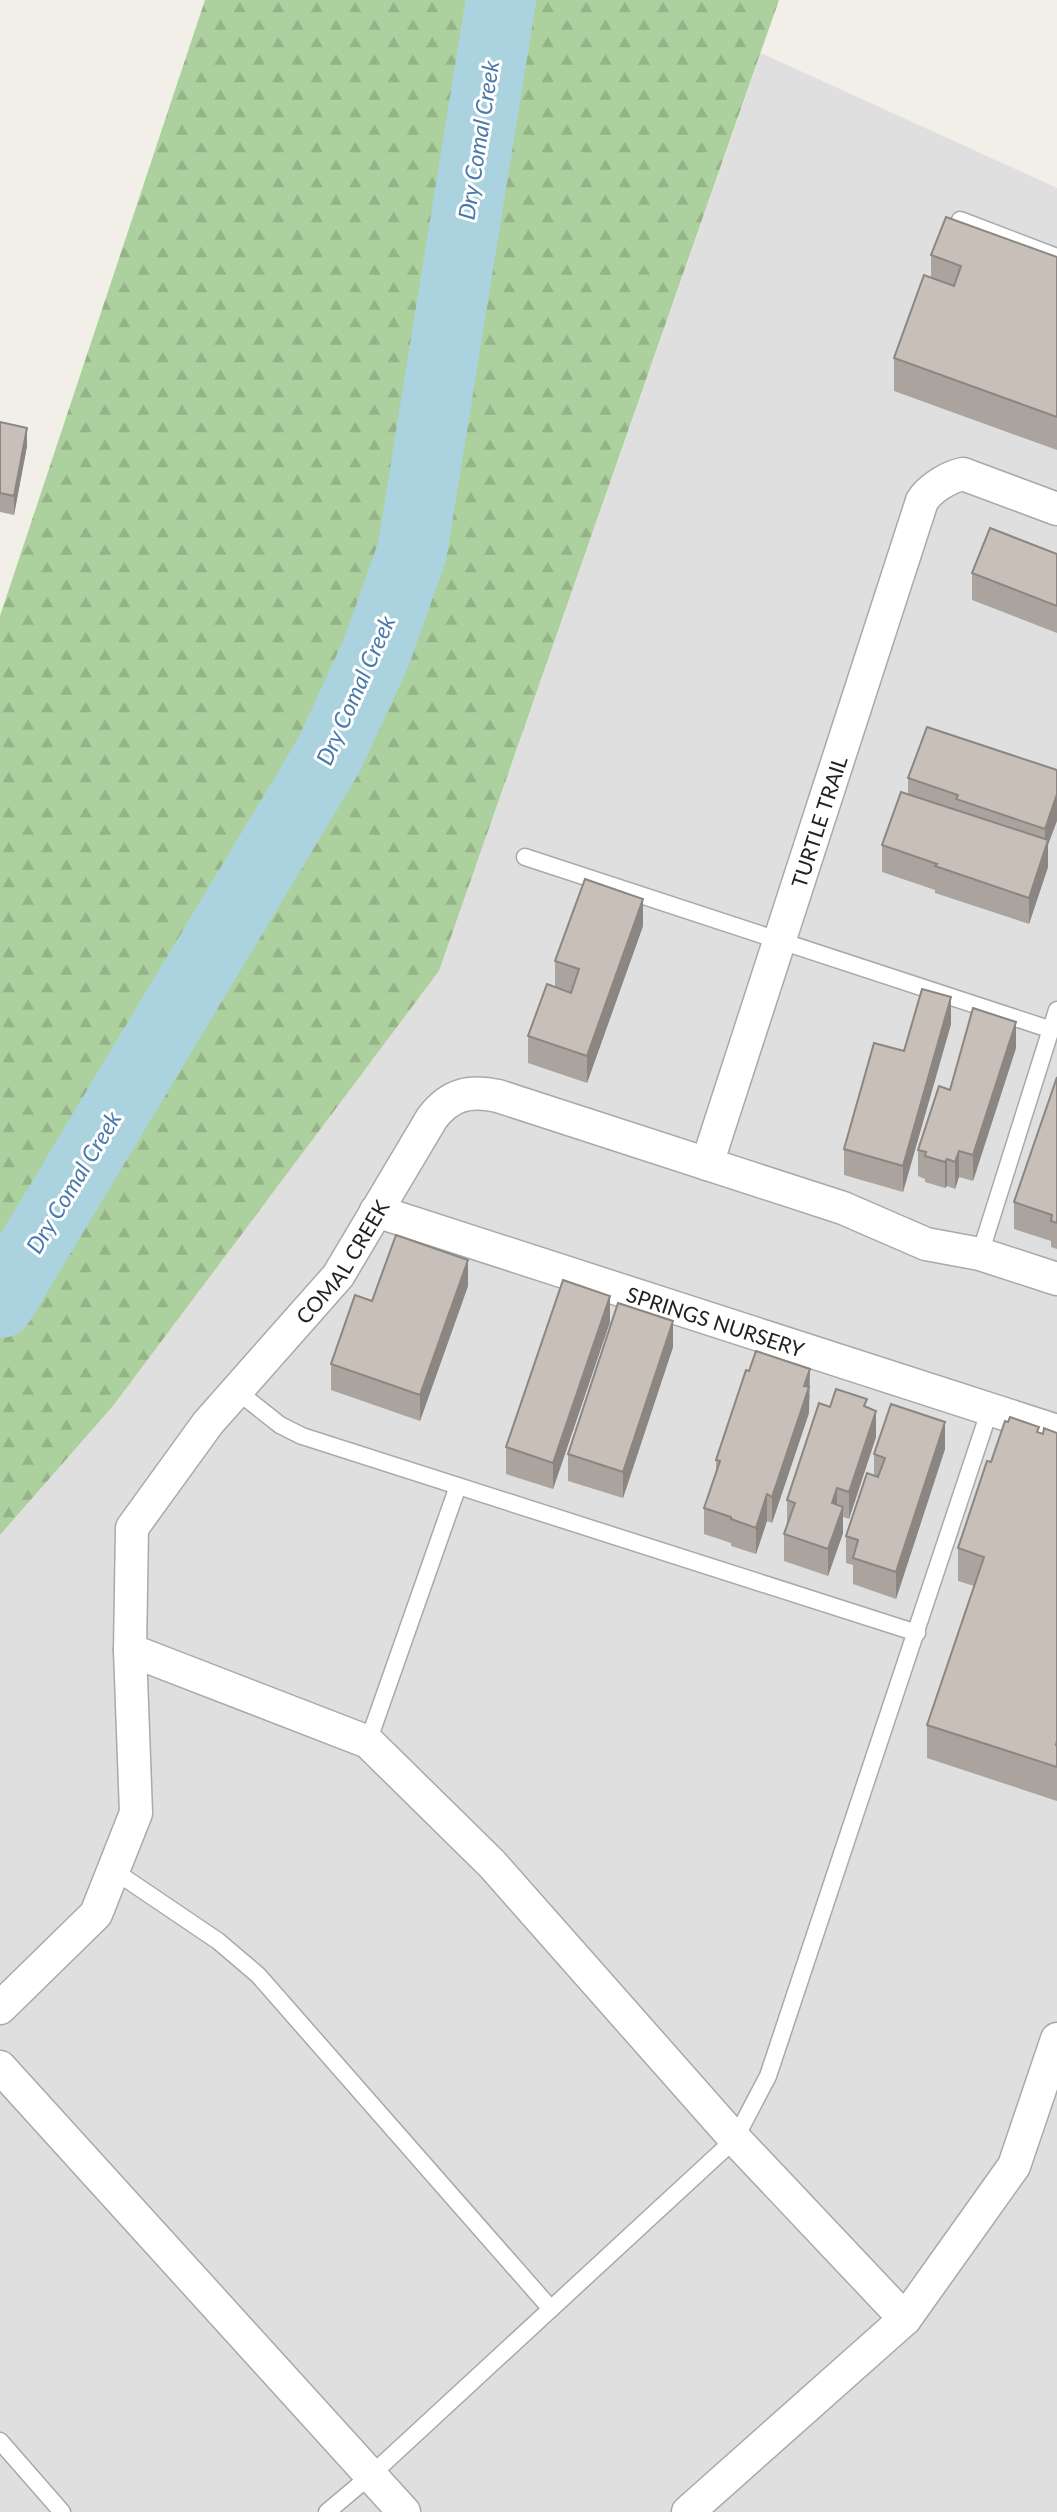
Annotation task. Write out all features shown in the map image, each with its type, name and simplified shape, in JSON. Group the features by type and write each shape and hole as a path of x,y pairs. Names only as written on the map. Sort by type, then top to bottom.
{"street":[{"name":"TURTLE TRAIL","path":"707,1164 925,496 963,474 1057,509"},
{"name":"COMAL CREEK","path":"0,2008 96,1914 136,1813 130,1650 132,1528 208,1423 338,1276 432,1118 445,1102 473,1092 498,1097 707,1164"},
{"path":"707,1164 843,1208 926,1244 980,1255 1057,1279"},
{"name":"SPRINGS NURSERY","path":"376,1211 1057,1431"},
{"path":"130,1650 368,1742 492,1864 735,2138 905,2319"},
{"path":"688,2512 905,2319 1014,2165 1057,2039"},
{"path":"0,2067 404,2512"}],"lane":[{"path":"960,220 1057,257"},
{"path":"525,857 1052,1030"},
{"path":"980,1255 1057,1010"},
{"path":"237,1391 292,1432 917,1633"},
{"path":"327,2512 371,2475 735,2138 768,2076 990,1409"},
{"path":"368,1742 458,1486"},
{"path":"113,1870 218,1941 258,1975 551,2309"},
{"path":"0,2441 62,2512"}],"shaded area":[{"path":"761,53 1057,188 1057,2512 0,2512 0,1535 113,1406 439,971"}],"green space":[{"path":"205,0 779,0 439,971 113,1406 0,1535 0,616"}],"building":[{"path":"946,217 1057,257 1057,417 894,358 924,275 954,286 961,266 931,255"},
{"path":"0,422 27,428 14,496 0,493"},
{"path":"990,528 1057,554 1057,606 972,573"},
{"path":"927,727 1057,770 1057,794 1045,829 956,799 958,795 908,778"},
{"path":"901,792 1048,840 1029,898 882,845"},
{"path":"585,879 643,899 587,1056 528,1036 547,984 571,993 579,969 555,961"},
{"path":"922,989 951,997 903,1166 844,1149 874,1043 904,1051"},
{"path":"973,1008 1016,1022 973,1155 959,1151 955,1162 947,1159 945,1162 925,1156 926,1152 918,1150 939,1086 950,1090"},
{"path":"1057,1077 1057,1223 1051,1221 1052,1215 1014,1202"},
{"path":"396,1235 468,1260 420,1395 331,1364 355,1295 372,1301"},
{"path":"563,1280 610,1296 553,1463 506,1447"},
{"path":"618,1303 673,1321 623,1472 568,1454"},
{"path":"756,1351 810,1369 804,1386 809,1387 772,1497 767,1494 756,1528 704,1508 720,1461 716,1460 746,1370 749,1371"},
{"path":"836,1389 867,1399 864,1406 876,1411 849,1492 837,1488 832,1503 843,1507 828,1549 784,1534 795,1503 787,1500 819,1403 830,1407"},
{"path":"891,1404 945,1422 896,1572 853,1558 858,1540 846,1536 867,1473 878,1477 885,1458 874,1454"},
{"path":"1010,1417 1039,1427 1037,1432 1043,1434 1044,1428 1057,1433 1057,1767 927,1725 984,1557 958,1548 987,1461 991,1462 1005,1421 1008,1422"}],"waterway":[{"name":"Dry Comal Creek","path":"0,1303 329,755 376,653 412,552 501,0"}]}
